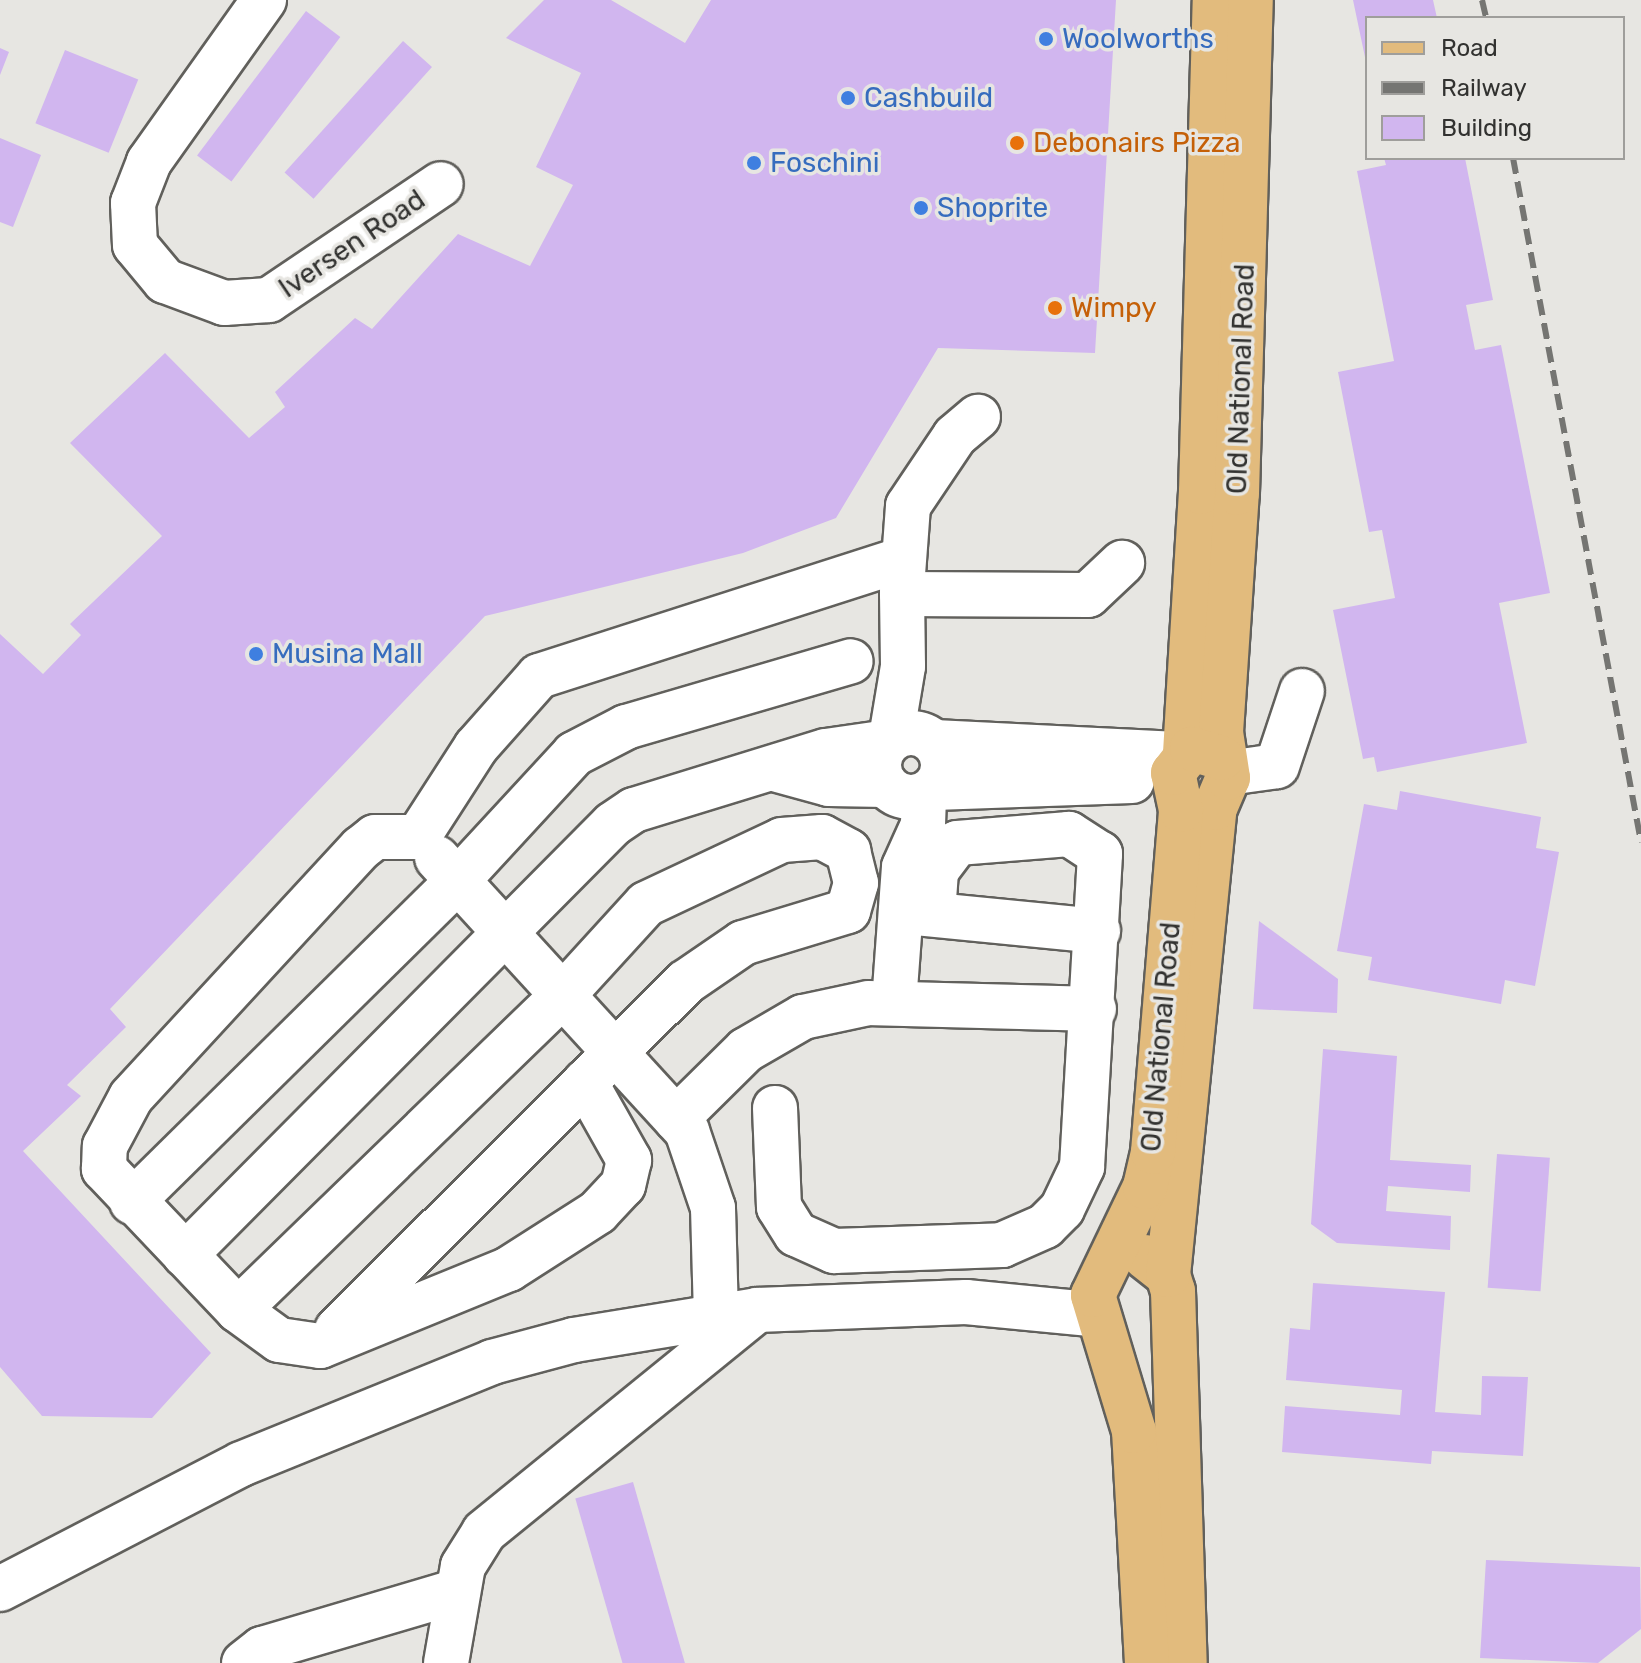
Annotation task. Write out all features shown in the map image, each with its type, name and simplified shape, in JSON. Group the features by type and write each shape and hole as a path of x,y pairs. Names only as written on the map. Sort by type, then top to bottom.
{"main road":[{"name":"Old National Road","path":"1185,1663 1170,1291 1215,808 1199,773 1200,508 1215,0"},
{"name":"Old National Road","path":"1100,1295 1145,1187 1153,1152 1199,773 1251,0"},
{"path":"1129,1256 1157,1263 1170,1291 1163,1323 1132,1336 1100,1295 1129,1256"},
{"path":"1100,1295 1134,1431 1147,1663"}],"street":[{"name":"Iversen Road","path":"264,0 149,162 133,203 135,245 165,281 224,303 269,300 441,184"},
{"path":"917,912 904,867 923,825 909,764 903,666 903,577 908,506 955,436 978,417"},
{"path":"418,837 476,747 539,676 903,577 1088,595 1122,563"},
{"path":"132,1202 457,881 595,739 851,661"},
{"path":"185,1255 504,931 634,810 778,770 826,751 909,764 1157,780 1277,766 1302,691"},
{"path":"775,1108 779,1207 796,1234 858,1255 1013,1242 1062,1209 1082,1167 1094,1009 1102,861 1085,838 1069,834 957,843 936,871 917,912 894,1003"},
{"path":"375,837 418,837 457,881 563,995 600,1067 629,1160 623,1185 598,1212 509,1269 320,1346 279,1340 238,1310 108,1179 102,1159 131,1097 361,848 375,837"},
{"path":"238,1310 563,995 646,904 683,881 782,840 822,837 848,851 856,883 848,911 719,957 600,1067 320,1346"},
{"path":"917,912 1098,931"},
{"path":"676,1119 776,1028 894,1003 1094,1009"},
{"path":"600,1067 676,1119 713,1208 736,1312"},
{"path":"0,1589 241,1464 492,1362 736,1312 1100,1295"},
{"path":"446,1663 458,1591 484,1532 736,1312"},
{"path":"244,1663 262,1649 458,1591"}],"building":[{"name":"Musina Mall","path":"544,0 611,0 685,43 711,0 1116,0 1095,353 938,348 836,518 743,553 485,616 110,1009 126,1027 67,1085 81,1096 23,1151 211,1353 152,1418 42,1416 0,1367 0,634 43,674 81,635 70,624 162,536 70,443 165,353 249,438 285,407 275,392 355,318 372,329 458,234 530,266 573,185 536,167 581,73 506,38"},
{"path":"1353,0 1433,0 1437,16 1365,16 1365,57"},
{"path":"306,11 340,37 231,181 197,156"},
{"path":"403,41 432,67 314,199 285,173"},
{"path":"0,48 9,52 0,75"},
{"path":"65,50 138,80 109,153 35,123"},
{"path":"0,138 41,155 13,227 0,222"},
{"path":"1385,160 1465,160 1493,300 1466,305 1475,350 1501,345 1550,593 1499,603 1527,743 1377,772 1374,757 1363,759 1333,610 1395,598 1382,530 1369,532 1338,372 1394,361 1357,171 1386,165"},
{"path":"1400,791 1541,817 1536,848 1559,852 1535,986 1505,980 1501,1004 1368,980 1372,957 1337,951 1364,804 1397,810"},
{"path":"1259,921 1338,979 1337,1013 1253,1009"},
{"path":"1323,1049 1397,1056 1390,1160 1471,1165 1470,1192 1388,1186 1386,1211 1451,1216 1450,1250 1337,1243 1311,1224"},
{"path":"1497,1154 1550,1158 1541,1291 1488,1288"},
{"path":"1313,1283 1445,1292 1435,1412 1481,1415 1482,1376 1528,1377 1523,1456 1432,1451 1431,1464 1282,1452 1285,1406 1400,1415 1402,1390 1286,1380 1290,1328 1310,1330"},
{"path":"633,1482 685,1663 622,1663 575,1499"},
{"path":"1486,1560 1640,1567 1641,1629 1598,1663 1480,1658"}],"railway":[{"path":"1482,0 1486,16"},
{"path":"1513,160 1641,842"}],"place":[{"name":"Woolworths","path":"1046,39"},
{"name":"Cashbuild","path":"848,98"},
{"name":"Debonairs Pizza","path":"1017,143"},
{"name":"Foschini","path":"754,163"},
{"name":"Shoprite","path":"921,208"},
{"name":"Wimpy","path":"1055,308"},
{"name":"Musina Mall","path":"256,654"}]}
